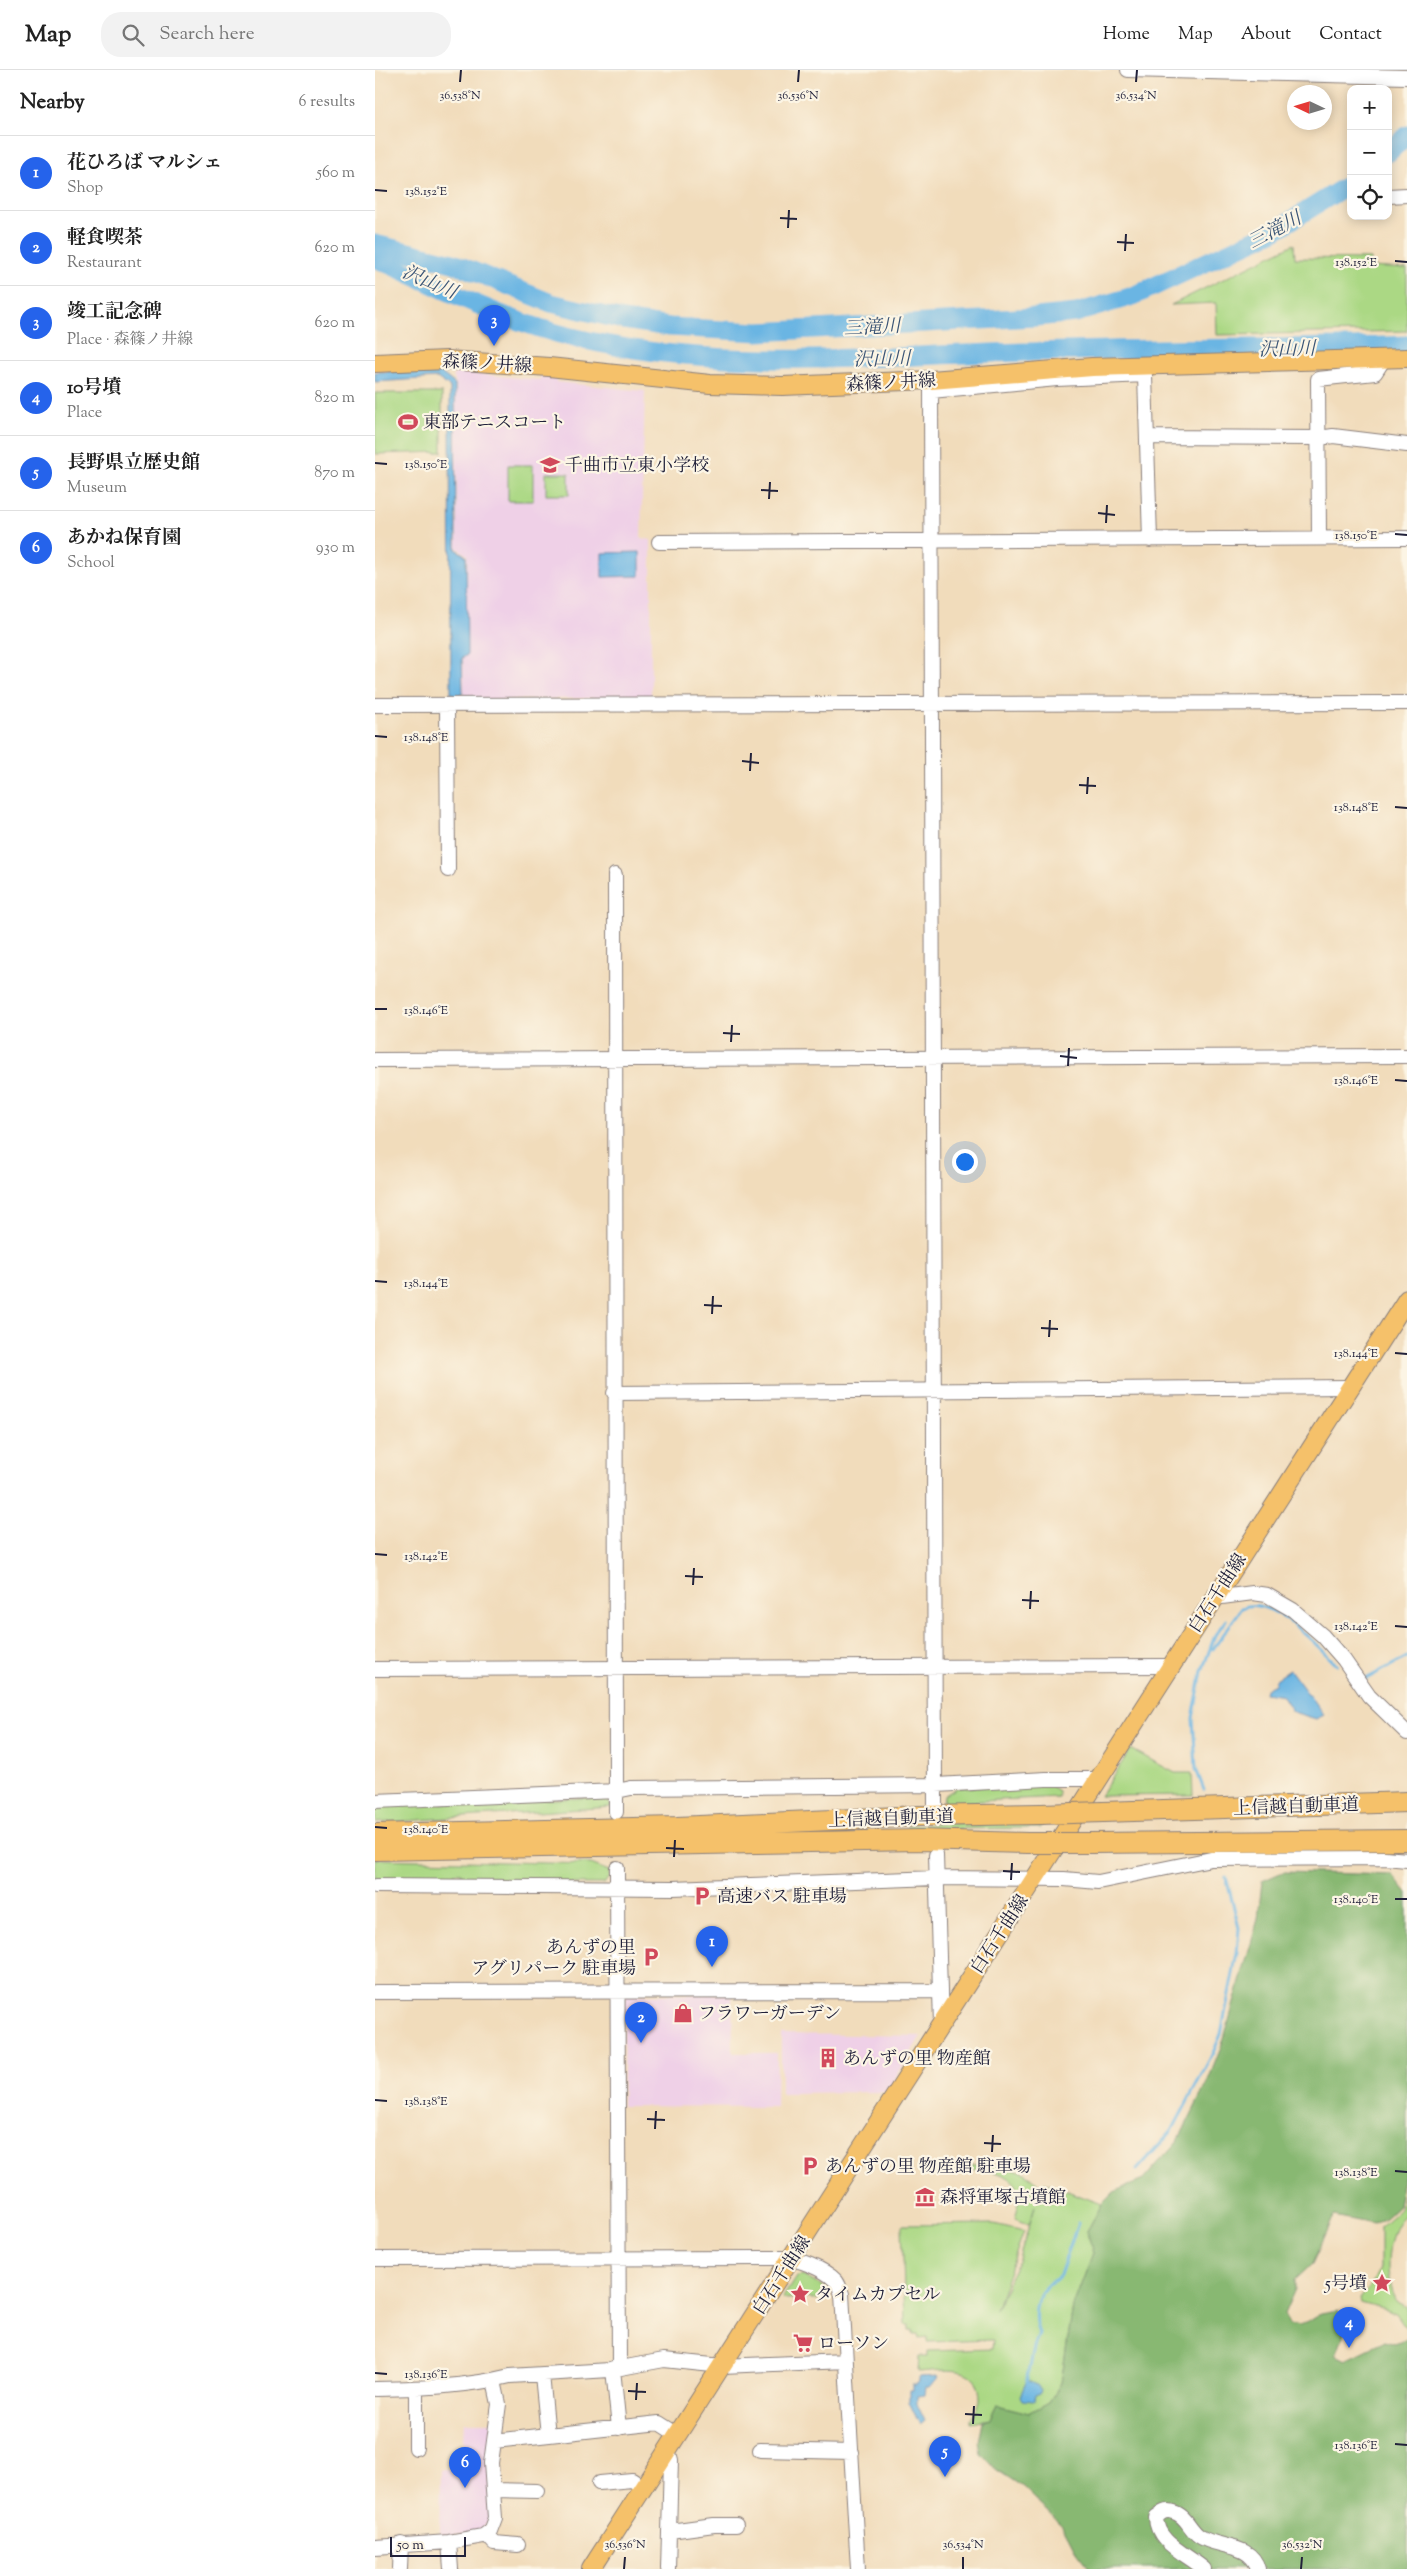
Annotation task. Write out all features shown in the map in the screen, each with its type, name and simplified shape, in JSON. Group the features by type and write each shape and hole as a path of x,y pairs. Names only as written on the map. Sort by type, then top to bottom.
{"highway":[{"name":"上信越自動車道","path":"375,1834 677,1827 919,1816 1407,1802"},
{"name":"上信越自動車道","path":"375,1850 919,1840 1090,1843 1407,1840"}],"main road":[{"name":"森篠ノ井線","path":"375,362 447,360 549,367 678,381 746,386 931,386 1092,367 1407,358"},
{"name":"白石千曲線","path":"591,2569 793,2259 1169,1666 1407,1299"}],"street":[{"path":"1129,70 1407,77"},
{"path":"1392,196 1407,195"},
{"path":"1319,538 1318,379 1375,373 1384,359"},
{"path":"935,1806 931,386 1145,375 1150,540"},
{"path":"1147,437 1319,438 1333,436 1407,445"},
{"path":"659,542 1407,538"},
{"path":"375,705 1407,703"},
{"path":"447,705 448,870"},
{"path":"615,875 614,1392 616,1812"},
{"path":"375,1060 1407,1056"},
{"path":"614,1392 1349,1387"},
{"path":"1214,1598 1253,1593 1267,1595 1293,1610 1323,1636 1344,1660 1369,1696 1407,1734"},
{"path":"375,1669 1169,1666"},
{"path":"375,1801 617,1791 631,1788 936,1785 1046,1779 1097,1779"},
{"path":"936,1855 941,2025"},
{"path":"375,1886 617,1888 936,1878 1064,1879 1098,1882 1211,1859 1407,1860"},
{"path":"617,1868 619,2258 616,2369 619,2428"},
{"path":"375,1992 939,1991"},
{"path":"375,2259 793,2259 837,2281 842,2294 858,2569"},
{"path":"375,2389 416,2388 493,2380 510,2376 616,2369 664,2360 722,2366 846,2362"},
{"path":"543,2375 548,2435"},
{"path":"375,2547 449,2542 483,2536 493,2525 495,2518 491,2463 499,2404 493,2380"},
{"path":"416,2388 416,2448"},
{"path":"494,2440 659,2424 678,2434"},
{"path":"668,2450 671,2460 668,2569"},
{"path":"760,2450 852,2452"},
{"path":"599,2483 632,2480 644,2488"},
{"path":"493,2490 537,2491"},
{"path":"1204,2569 1162,2537 1156,2528 1156,2517 1163,2511 1173,2511 1182,2516 1198,2536 1245,2552 1253,2559 1257,2569"},
{"path":"670,2532 714,2525 736,2525"},
{"path":"486,2534 494,2543 518,2545"},
{"path":"449,2542 451,2569"},
{"path":"400,2569 401,2544"}],"shaded area":[{"name":"千曲市立東小学校","path":"457,372 540,380 541,375 556,377 556,382 645,391 641,538 651,540 651,697 464,701 463,658 467,655 467,555 457,548 456,384 453,376"},
{"path":"732,1994 733,2053 777,2053 776,2107 622,2106 625,1995"},
{"path":"781,2034 921,2036 887,2092 781,2093"},
{"path":"465,2422 492,2422 490,2520 480,2532 440,2537 441,2470 462,2470"}],"green space":[{"path":"1294,244 1295,258 1370,259 1370,267 1407,269 1407,331 1217,335 1216,303 1171,305"},
{"name":"東部テニスコート","path":"375,393 442,393 442,452 375,454"},
{"path":"508,465 533,465 533,501 508,501"},
{"path":"546,473 569,473 569,495 546,495"},
{"path":"1131,1749 1175,1773 1192,1773 1193,1795 1100,1796"},
{"path":"1046,1783 1058,1791 1058,1797 943,1803 944,1796 956,1788"},
{"path":"607,1797 611,1807 375,1823 375,1806"},
{"path":"1041,1820 1040,1828 907,1829 907,1825"},
{"path":"375,1859 591,1864 609,1871 609,1877 604,1884 462,1883 461,1873 454,1873 455,1882 375,1880"},
{"path":"1283,1872 1393,1875 1407,1893 1407,2158 1398,2206 1385,2218 1374,2224 1334,2216 1312,2264 1295,2280 1295,2289 1284,2314 1289,2324 1300,2326 1321,2313 1338,2310 1344,2333 1336,2355 1346,2360 1385,2341 1395,2344 1407,2339 1407,2569 1090,2569 1075,2550 1062,2525 1023,2487 994,2468 981,2454 979,2441 983,2421 990,2419 997,2405 1029,2413 1049,2402 1061,2383 1073,2306 1093,2253 1087,2231 1102,2204 1114,2192 1143,2180 1179,2139 1207,2083 1222,2045 1258,1919 1262,1881"},
{"path":"949,2165 986,2165 1011,2168 1033,2178 1041,2187 1043,2182 1102,2204 1087,2231 1093,2253 1073,2306 1061,2383 1049,2402 1029,2413 997,2405 990,2419 970,2422 970,2418 980,2402 976,2381 963,2372 954,2370 918,2372 919,2356 928,2356 928,2351 992,2349 993,2340 927,2342 927,2337 919,2338 918,2334 913,2334 913,2330 909,2330 909,2325 905,2325 902,2225 994,2224 1024,2231 996,2310 1019,2259 1035,2206 1029,2224 1015,2219 1019,2192 1015,2184 1008,2178 989,2171 949,2169"},
{"path":"1407,2186 1407,2214 1400,2220 1394,2230 1388,2268 1392,2293 1397,2301 1407,2307 1407,2329 1396,2313 1361,2303 1360,2299 1376,2279 1380,2268 1380,2227 1400,2209"},
{"path":"803,2276 825,2288 830,2294 828,2297 812,2300 809,2298 782,2299 796,2277"}],"water":[{"path":"431,370 440,372 455,384 456,549 466,556 467,655 462,658 463,694 457,697 457,702 451,702 450,387 437,378 375,382 375,372"},
{"path":"640,552 640,576 602,577 602,553"},
{"path":"1290,1670 1324,1715 1316,1719 1293,1712 1283,1696 1265,1693 1266,1689 1275,1684 1276,1679"},
{"path":"939,2376 930,2387 926,2387 925,2395 917,2396 917,2404 925,2421 920,2425 909,2402 909,2390 912,2390 912,2385 916,2385 920,2377"},
{"path":"1027,2380 1037,2385 1041,2390 1040,2393 1035,2395 1034,2401 1022,2400 1020,2396"}],"waterway":[{"name":"三滝川","path":"1392,149 1407,135"},
{"name":"三滝川","path":"375,244 453,263 551,303 623,320 670,327 758,332 1036,317 1076,313 1133,296 1276,230 1347,186"},
{"name":"沢山川","path":"375,258 474,303 524,323 576,338 632,349 688,355 744,359 801,359 1201,348 1407,345"},
{"path":"1213,1649 1242,1608 1253,1605 1266,1608 1293,1624 1337,1665"},
{"path":"1204,1790 1196,1769 1193,1718 1202,1671 1215,1635 1226,1620"},
{"path":"1364,1680 1407,1657"},
{"path":"1137,2170 1172,2131 1221,2034 1237,1953 1239,1928 1226,1877"},
{"path":"1027,2383 1034,2347 1039,2334 1036,2318 1037,2302 1045,2288 1059,2278 1078,2223"}],"place":[{"name":"竣工記念碑","path":"494,346"},
{"name":"東部テニスコート","path":"408,422"},
{"name":"千曲市立東小学校","path":"550,465"},
{"name":"高速バス 駐車場","path":"702,1896"},
{"name":"あんずの里 アグリパーク 駐車場","path":"651,1957"},
{"name":"花ひろば マルシェ","path":"712,1967"},
{"name":"フラワーガーデン","path":"683,2013"},
{"name":"軽食喫茶","path":"641,2043"},
{"name":"あんずの里 物産館","path":"828,2058"},
{"name":"あんずの里 物産館 駐車場","path":"810,2166"},
{"name":"森将軍塚古墳館","path":"925,2197"},
{"name":"5号墳","path":"1382,2283"},
{"name":"タイムカプセル","path":"800,2294"},
{"name":"ローソン","path":"803,2343"},
{"name":"10号墳","path":"1349,2348"},
{"name":"長野県立歴史館","path":"945,2477"},
{"name":"あかね保育園","path":"465,2488"}]}
